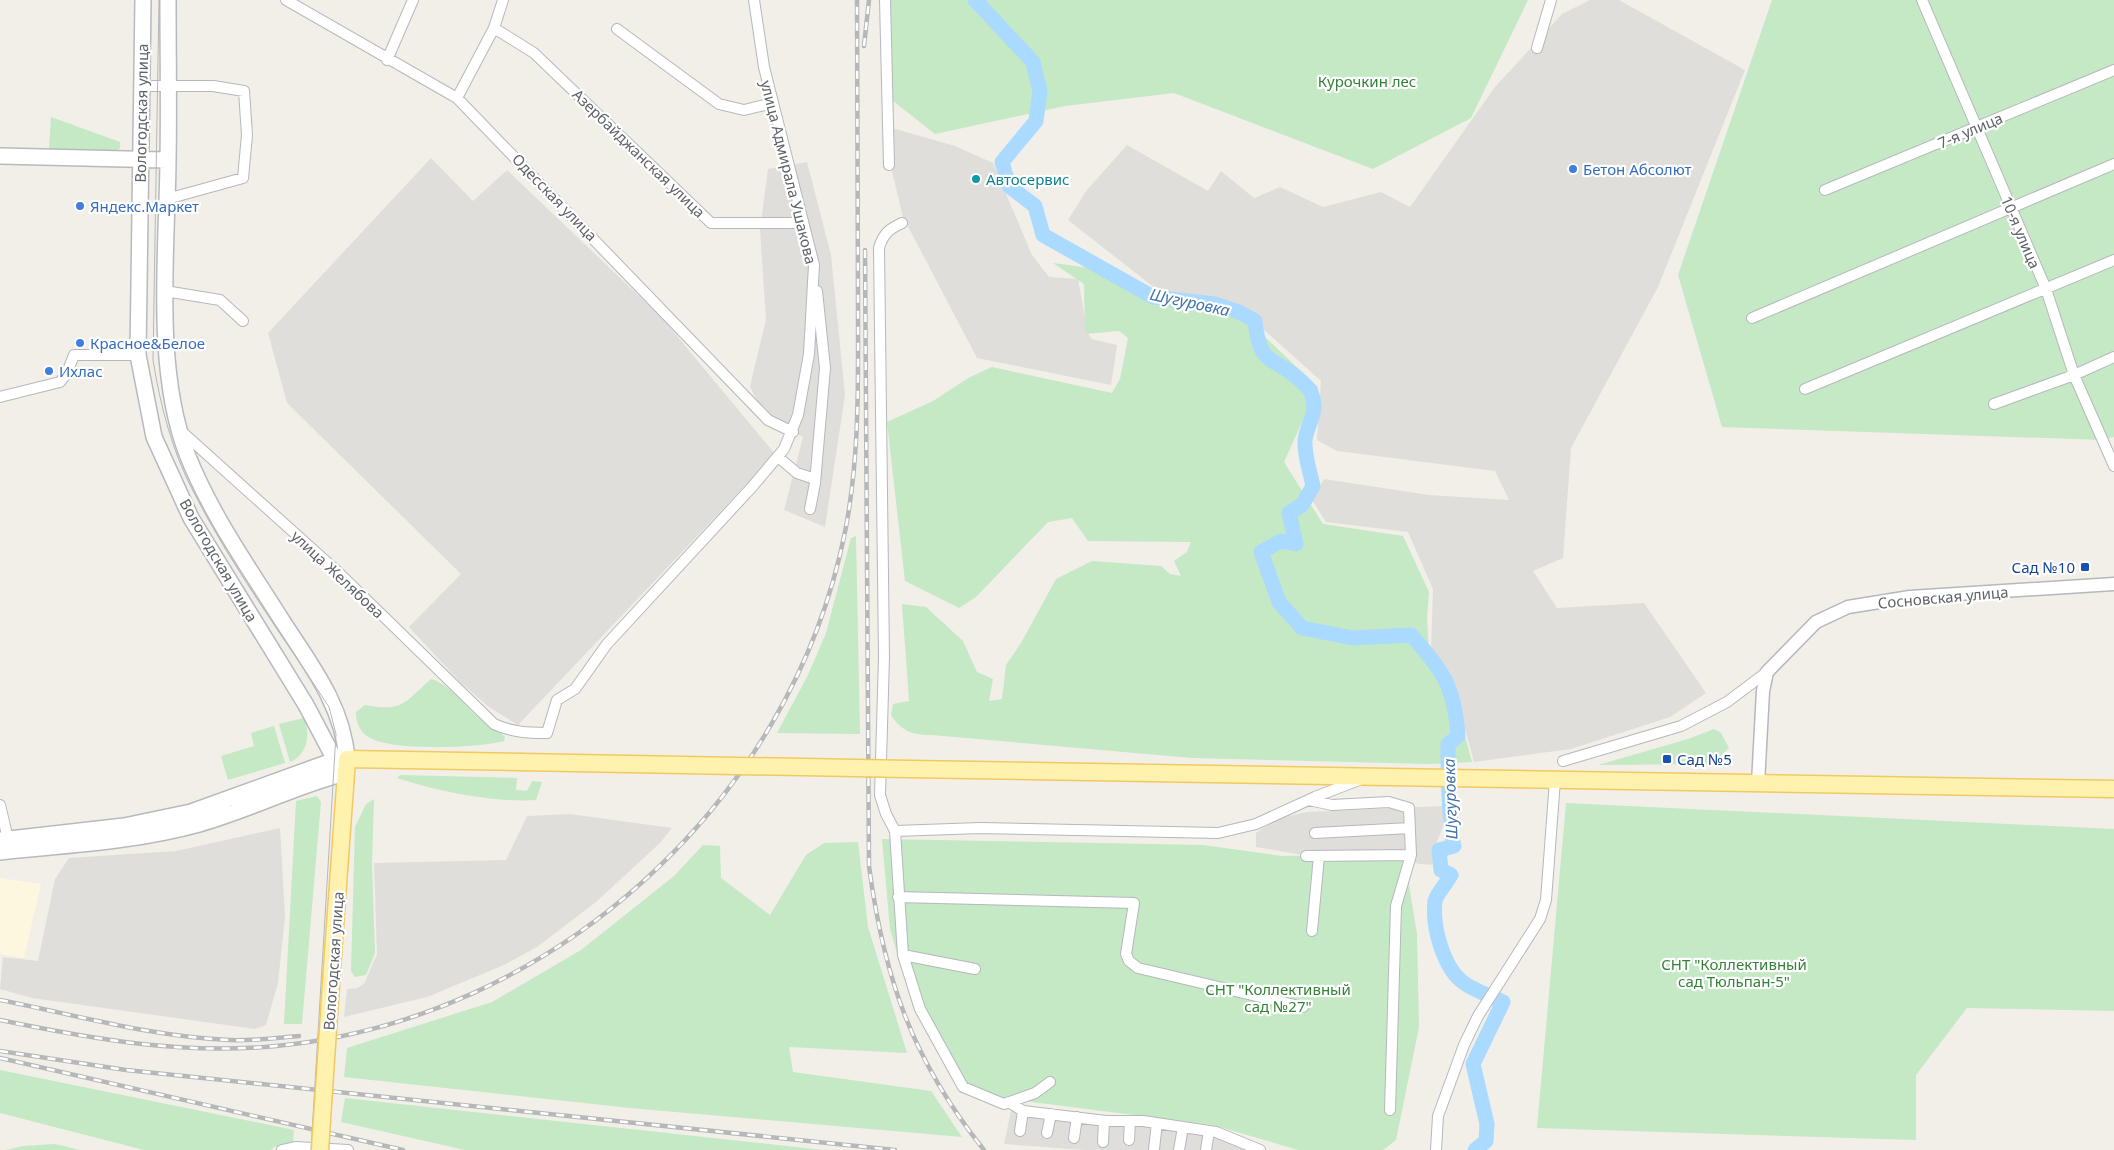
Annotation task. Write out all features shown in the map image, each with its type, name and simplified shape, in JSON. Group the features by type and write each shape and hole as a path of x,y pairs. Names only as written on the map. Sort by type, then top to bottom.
{"main road":[{"name":"Вологодская улица","path":"143,0 138,355 154,437 191,518 342,764"},
{"name":"Вологодская улица","path":"168,0 168,160 165,291 169,364 178,429 208,498 245,562 334,704 345,741 342,764 333,954 320,1150"},
{"path":"0,156 140,161 168,160"},
{"path":"3,844 170,831 229,815 295,788 342,764 394,760 2114,789"}],"street":[{"name":"Одесская улица","path":"286,0 387,60 457,98 768,420 792,432"},
{"path":"387,60 413,0"},
{"path":"457,98 494,28 503,0"},
{"name":"улица Адмирала Ушакова","path":"494,724 504,729 524,733 547,733 557,700 575,689 607,644 676,571 778,457 792,432 803,393 809,354 814,265 764,67 754,0"},
{"path":"885,0 888,165"},
{"path":"1537,48 1551,0"},
{"name":"10-я улица","path":"1922,0 2046,289 2074,375 2114,466"},
{"name":"Азербайджанская улица","path":"494,28 534,53 711,223 803,223"},
{"path":"617,29 719,104 744,110 773,103"},
{"name":"7-я улица","path":"1825,190 2114,70"},
{"path":"142,86 213,86 244,91 247,135 243,178 167,199"},
{"path":"1752,318 2010,206 2114,164"},
{"path":"902,223 886,232 882,237 879,248 884,657 880,794 886,814 895,831 903,954 920,1009 963,1087 1004,1104 1035,1093 1050,1082"},
{"path":"1805,389 2114,260"},
{"path":"810,509 815,479 825,368 814,265"},
{"path":"165,291 220,300 243,321"},
{"path":"0,397 60,382 67,373 74,355 138,355"},
{"path":"1994,404 2074,375 2114,357"},
{"name":"улица Желябова","path":"178,429 339,573 494,724"},
{"path":"778,457 797,473 815,479"},
{"name":"Сосновская улица","path":"1768,672 1816,622 1848,607 1910,597 2114,584"},
{"path":"1563,761 1681,726 1727,702 1768,672"},
{"path":"1758,783 1763,691 1768,672"},
{"path":"895,831 980,828 1218,832 1256,824 1308,800 1369,776"},
{"path":"1436,1150 1438,1116 1464,1045 1478,1016 1540,920 1544,906 1555,780"},
{"path":"1308,800 1332,805 1389,802 1409,808 1411,855 1396,906 1390,1110"},
{"path":"0,805 3,844"},
{"path":"1315,833 1410,828"},
{"path":"1306,856 1411,855"},
{"path":"1312,931 1318,856"},
{"path":"898,897 1134,903 1126,954 1129,961 1138,968 1303,1007"},
{"path":"903,954 975,969"},
{"path":"1009,1102 1024,1111 1104,1121 1157,1123 1209,1131 1235,1145 1260,1150"},
{"path":"1020,1131 1024,1111"},
{"path":"1047,1133 1051,1114"},
{"path":"1074,1138 1077,1118"},
{"path":"1104,1121 1104,1142"},
{"path":"1129,1140 1130,1121"},
{"path":"1154,1149 1157,1123"},
{"path":"1179,1150 1183,1127"},
{"path":"1206,1150 1209,1131"},
{"path":"282,1150 295,1147 348,1150"}],"shaded area":[{"path":"1590,0 1619,0 1745,70 1658,287 1571,448 1563,558 1533,571 1557,608 1644,603 1706,693 1670,717 1571,749 1474,762 1452,681 1431,652 1433,589 1408,532 1326,522 1312,500 1324,479 1429,495 1509,500 1495,471 1337,451 1317,440 1321,381 1263,329 1252,312 1218,298 1160,292 1068,220 1086,191 1127,145 1208,191 1221,171 1254,198 1280,187 1323,207 1381,192 1410,207 1495,87 1562,14"},
{"path":"892,128 955,146 993,163 1032,255 1049,277 1078,279 1088,334 1092,339 1117,345 1111,385 977,358 903,217 890,163"},
{"path":"431,158 473,201 507,170 662,318 775,454 518,725 489,707 461,683 409,627 461,574 287,403 268,333"},
{"path":"807,162 831,255 845,395 825,527 784,510 803,437 767,422 750,386 766,320 760,230 768,169"},
{"path":"1443,806 1444,825 1433,850 1436,865 1420,864 1392,857 1315,857 1256,847 1256,833 1279,818 1307,812"},
{"path":"570,814 672,828 660,843 596,902 537,947 504,965 427,997 344,1017 347,989 357,988 364,984 377,954 374,863 506,860 527,816"},
{"path":"280,828 285,916 278,983 266,1025 255,1029 32,998 0,989 3,957 38,961 55,879 69,858 176,851"},
{"path":"0,878 41,884 24,958 0,954"},
{"path":"1012,1106 1192,1127 1261,1150 1084,1150 1004,1144"}],"green space":[{"name":"Курочкин лес","path":"888,0 1528,0 1471,118 1373,169 1174,93 1065,106 935,134 888,97"},
{"path":"1772,0 2114,0 2114,437 2103,440 1722,427 1678,275"},
{"path":"51,117 120,142 120,148 115,153 49,149"},
{"path":"1053,263 1104,270 1164,306 1188,296 1247,320 1318,387 1284,462 1323,524 1403,536 1429,592 1427,619 1429,653 1451,684 1472,762 1430,764 1192,758 919,734 904,729 895,721 891,715 893,704 909,701 902,604 926,607 963,641 977,672 993,679 989,701 1002,699 1006,665 1021,643 1056,579 1092,561 1161,566 1170,574 1181,576 1174,561 1187,552 1191,542 1088,541 1072,518 1048,522 976,597 959,608 905,581 887,422 933,401 970,377 992,367 1112,393 1120,379 1128,338 1119,331 1085,334 1084,284"},
{"path":"856,536 860,734 777,733 808,675 826,633 851,538"},
{"path":"431,679 452,691 477,716 505,737 504,741 455,747 394,745 378,741 367,736 362,731 357,722 356,712 365,705 388,707 402,704"},
{"path":"304,718 307,731 306,744 300,755 290,762 279,724"},
{"path":"274,726 285,763 228,780 221,756 254,746 251,733"},
{"path":"1714,729 1721,733 1729,748 1712,764 1598,765 1688,739"},
{"path":"400,775 517,778 516,790 527,791 532,781 542,782 536,800 502,800 429,787 397,778"},
{"path":"317,796 321,802 302,1024 284,1024 296,801"},
{"path":"374,799 372,864 375,953 366,975 355,977 351,971 355,827 366,804"},
{"name":"СНТ \"Коллективный сад Тюльпан-5\"","path":"1566,803 2114,829 2114,1011 1967,1008 1916,1075 1916,1140 1537,1128"},
{"name":"СНТ \"Коллективный сад №27\"","path":"882,839 1203,845 1282,856 1404,854 1417,934 1419,1027 1396,1140 1383,1150 1298,1150 1213,1125 960,1093 913,1007 890,929"},
{"path":"858,842 868,927 907,1053 789,1047 793,1072 931,1091 962,1137 630,1108 344,1077 347,1048 492,1002 581,950 674,876 703,845 720,846 721,878 770,915 806,855 824,843"},
{"path":"0,1070 294,1130 293,1143 274,1147 271,1150 144,1150 0,1113"},
{"path":"345,1098 823,1150 465,1150 341,1122"},
{"path":"55,1144 80,1150 6,1150 23,1146"}],"waterway":[{"name":"Шугуровка","path":"975,0 1033,62 1040,91 1036,121 1002,162 1009,186 1035,206 1043,235 1153,297 1215,304 1239,312 1255,321 1257,336 1264,354 1291,373 1311,392 1314,406 1306,433 1305,446 1313,486 1302,505 1289,513 1296,544 1281,541 1261,552 1279,602 1302,628 1353,638 1411,635 1439,670 1450,692 1454,705 1458,736 1448,744 1449,794 1454,846 1439,850 1441,870 1451,875 1435,901 1437,934 1445,957 1457,976 1464,983 1503,1002 1473,1064 1487,1124 1486,1141 1475,1150"}],"tram line":[{"path":"159,0 153,360 163,410 173,444 193,491 241,574 329,707 336,734 311,1150"}],"railway":[{"path":"0,1020 137,1044 206,1048 276,1046 377,1028 474,993 563,943 644,881 714,807 772,723 816,631 845,532 856,446 858,389 857,0"},
{"path":"864,46 869,0"},
{"path":"865,250 869,866 883,946 893,982 906,1017 920,1051 938,1084 959,1117 984,1150"},
{"path":"0,1000 172,1035 239,1040 299,1036"},
{"path":"0,1051 126,1070 895,1150"},
{"path":"0,1058 403,1150"}],"place":[{"name":"Бетон Абсолют","path":"1573,169"},
{"name":"Автосервис","path":"976,179"},
{"name":"Яндекс.Маркет","path":"80,206"},
{"name":"Красное&Белое","path":"80,343"},
{"name":"Ихлас","path":"49,371"},
{"name":"Сад №10","path":"2085,567"},
{"name":"Сад №5","path":"1667,759"}]}
